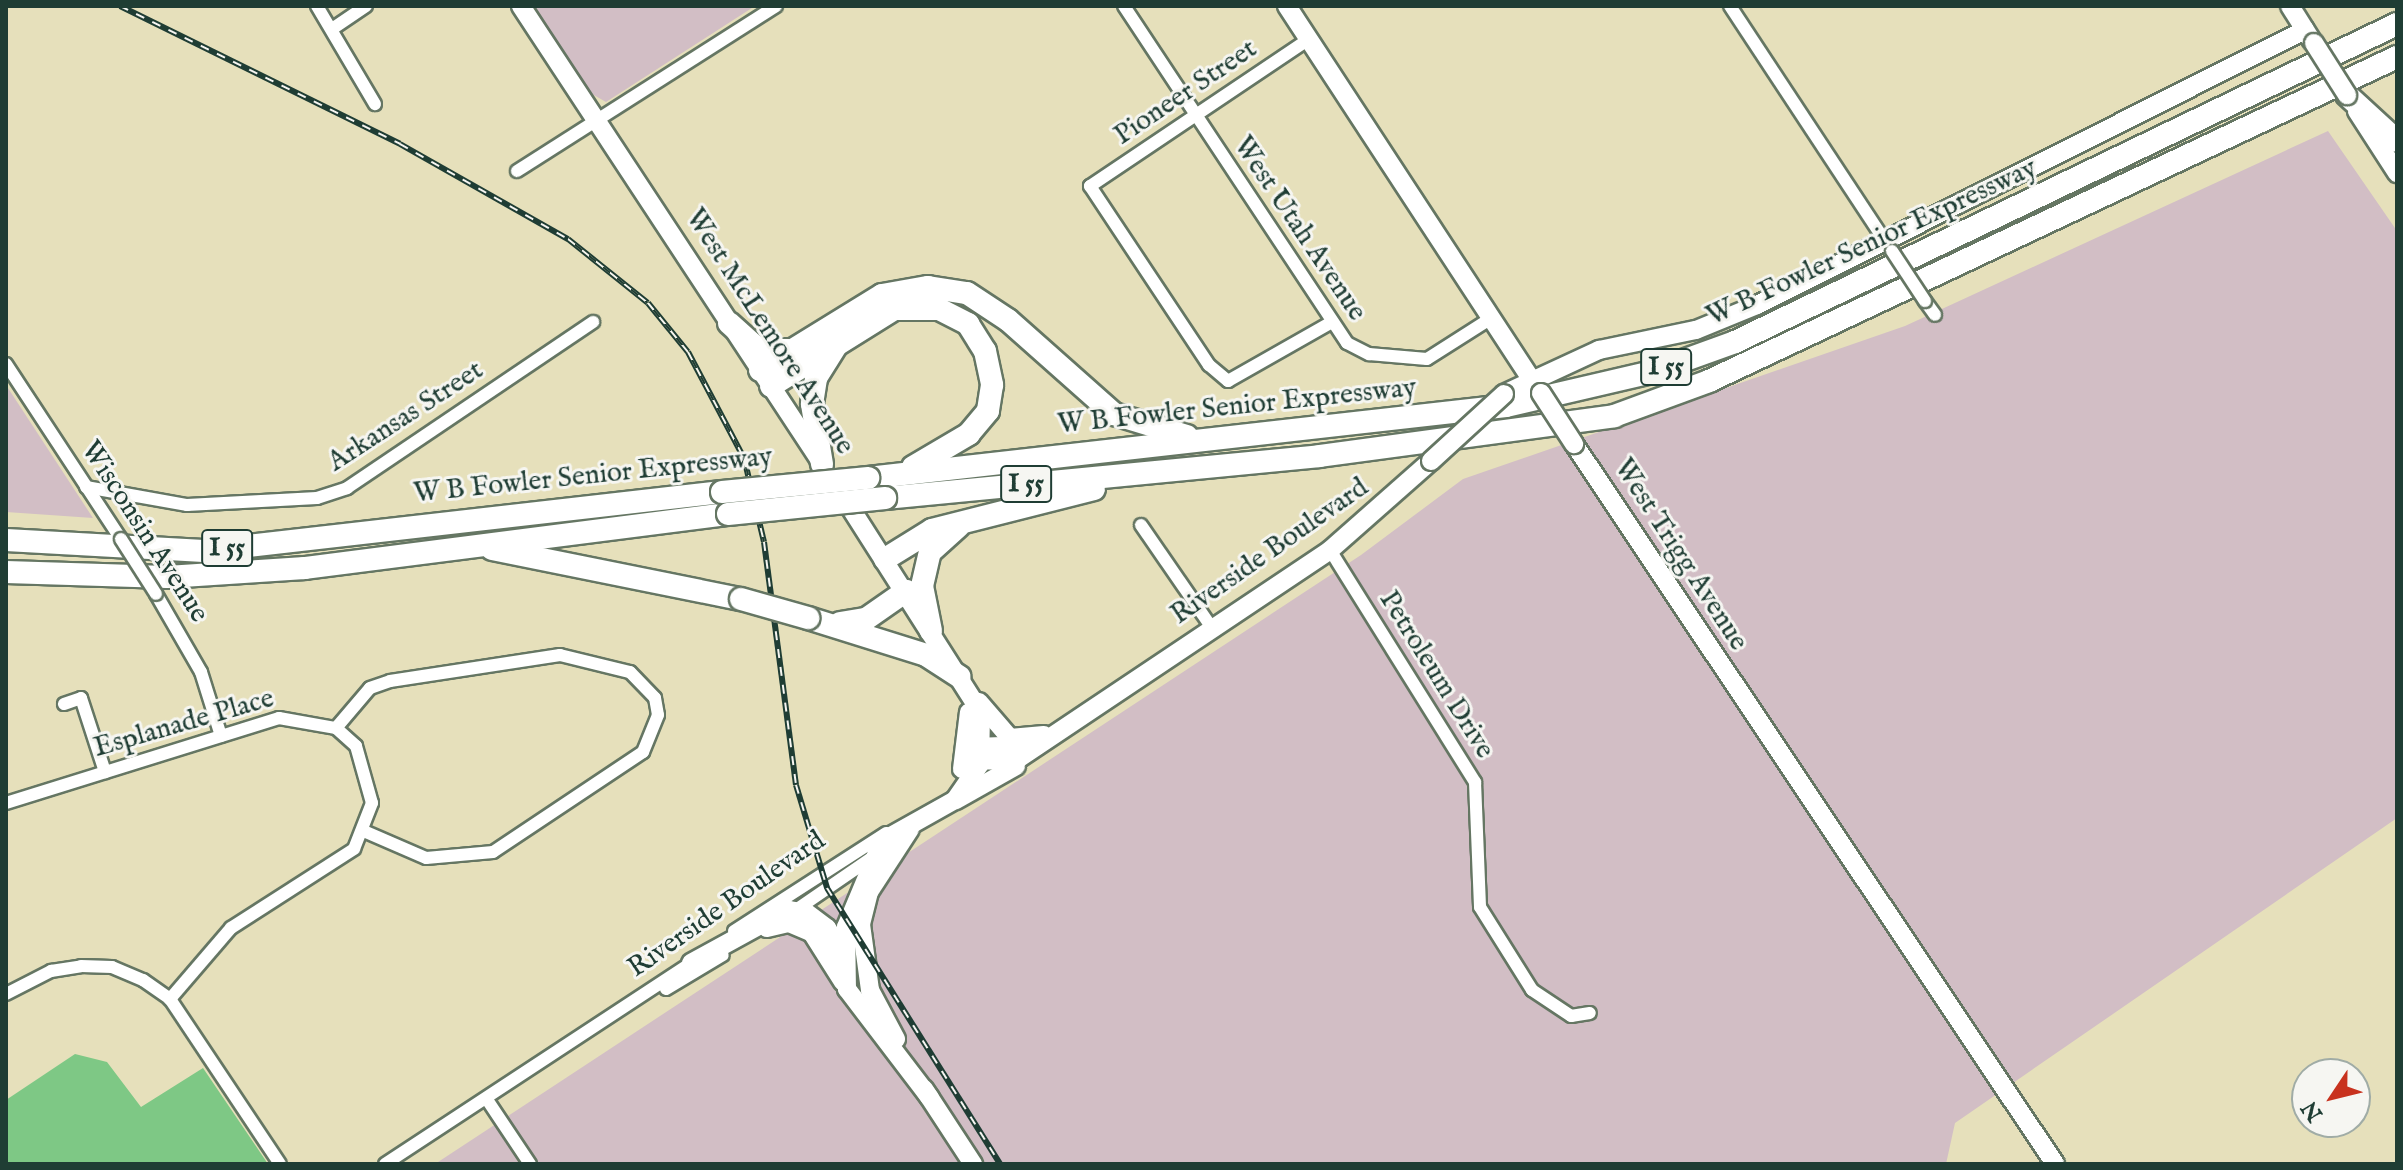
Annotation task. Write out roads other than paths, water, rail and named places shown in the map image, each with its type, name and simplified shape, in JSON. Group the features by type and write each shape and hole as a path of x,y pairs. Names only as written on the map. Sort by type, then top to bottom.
{"highway":[{"path":"2376,34 2397,16"},
{"name":"W B Fowler Senior Expressway","path":"6,572 167,577 305,568 868,478 1506,406 1652,372 1735,342 2397,24"},
{"name":"W B Fowler Senior Expressway","path":"6,540 204,551 725,503 885,498 1167,471 1614,416 1722,375 2396,58"},
{"path":"2347,95 2397,141"},
{"path":"766,378 791,350 882,295 928,287 967,293 1114,414 1161,433 1224,440"},
{"path":"766,378 894,309 939,309 968,324 985,351 992,385 988,411 939,455 895,475"},
{"path":"729,323 759,350 791,350"},
{"path":"822,464 812,404 816,378 849,331"},
{"path":"885,559 932,530 1167,471"},
{"path":"931,631 922,586 930,552 970,519"},
{"path":"459,545 741,599 830,623 926,655 967,688"},
{"path":"830,623 866,619 906,591"}],"street":[{"path":"317,6 375,104"},
{"path":"332,29 366,6"},
{"name":"West McLemore Avenue","path":"521,6 967,688 974,755"},
{"path":"517,171 776,6"},
{"name":"West Utah Avenue","path":"1124,6 1332,322 1354,348 1412,360 1439,353 1493,317"},
{"name":"West Trigg Avenue","path":"1287,6 2029,1133"},
{"path":"1730,6 1935,315"},
{"path":"2290,6 2397,173"},
{"name":"Riverside Boulevard","path":"974,755 1015,761 1034,744 1330,550 1504,394 1535,385 1599,350 1696,330 1888,246 2310,37"},
{"name":"Pioneer Street","path":"1309,39 1090,186 1209,365 1228,381 1332,322"},
{"name":"Arkansas Street","path":"86,487 187,505 317,498 347,488 593,322"},
{"name":"Wisconsin Avenue","path":"6,364 156,594 201,672 221,736"},
{"path":"1141,525 1212,628"},
{"name":"Petroleum Drive","path":"1330,550 1475,782 1480,907 1532,990 1571,1016 1590,1013"},
{"path":"170,999 231,928 335,867 364,831 372,803 368,775 356,746 336,728 370,688 390,681 560,655 630,672 655,698 658,715 643,752 493,852 426,858 364,831"},
{"path":"967,688 1010,738 1051,734"},
{"path":"64,704 81,698 105,772"},
{"name":"Esplanade Place","path":"6,803 279,718 336,728"},
{"name":"Riverside Boulevard","path":"621,1014 786,893 1016,766 1051,734"},
{"path":"947,803 974,755"},
{"path":"878,1008 861,924 869,892 901,840 917,821"},
{"path":"847,989 844,956 853,902 882,841 917,821"},
{"name":"Riverside Boulevard","path":"385,1164 621,1014 767,928 901,840"},
{"path":"691,963 795,910 827,928 973,1164"},
{"path":"767,928 789,923 812,933 847,989 930,1098"},
{"path":"6,994 51,971 112,967 170,999 280,1164"},
{"path":"488,1101 530,1164"},
{"path":"2029,1133 2044,1164"},
{"path":"2029,1133 2055,1164"}],"railway":[{"path":"120,6 400,144 568,239 648,303 688,352 744,458 764,542 796,785 827,888 1000,1164"}]}
